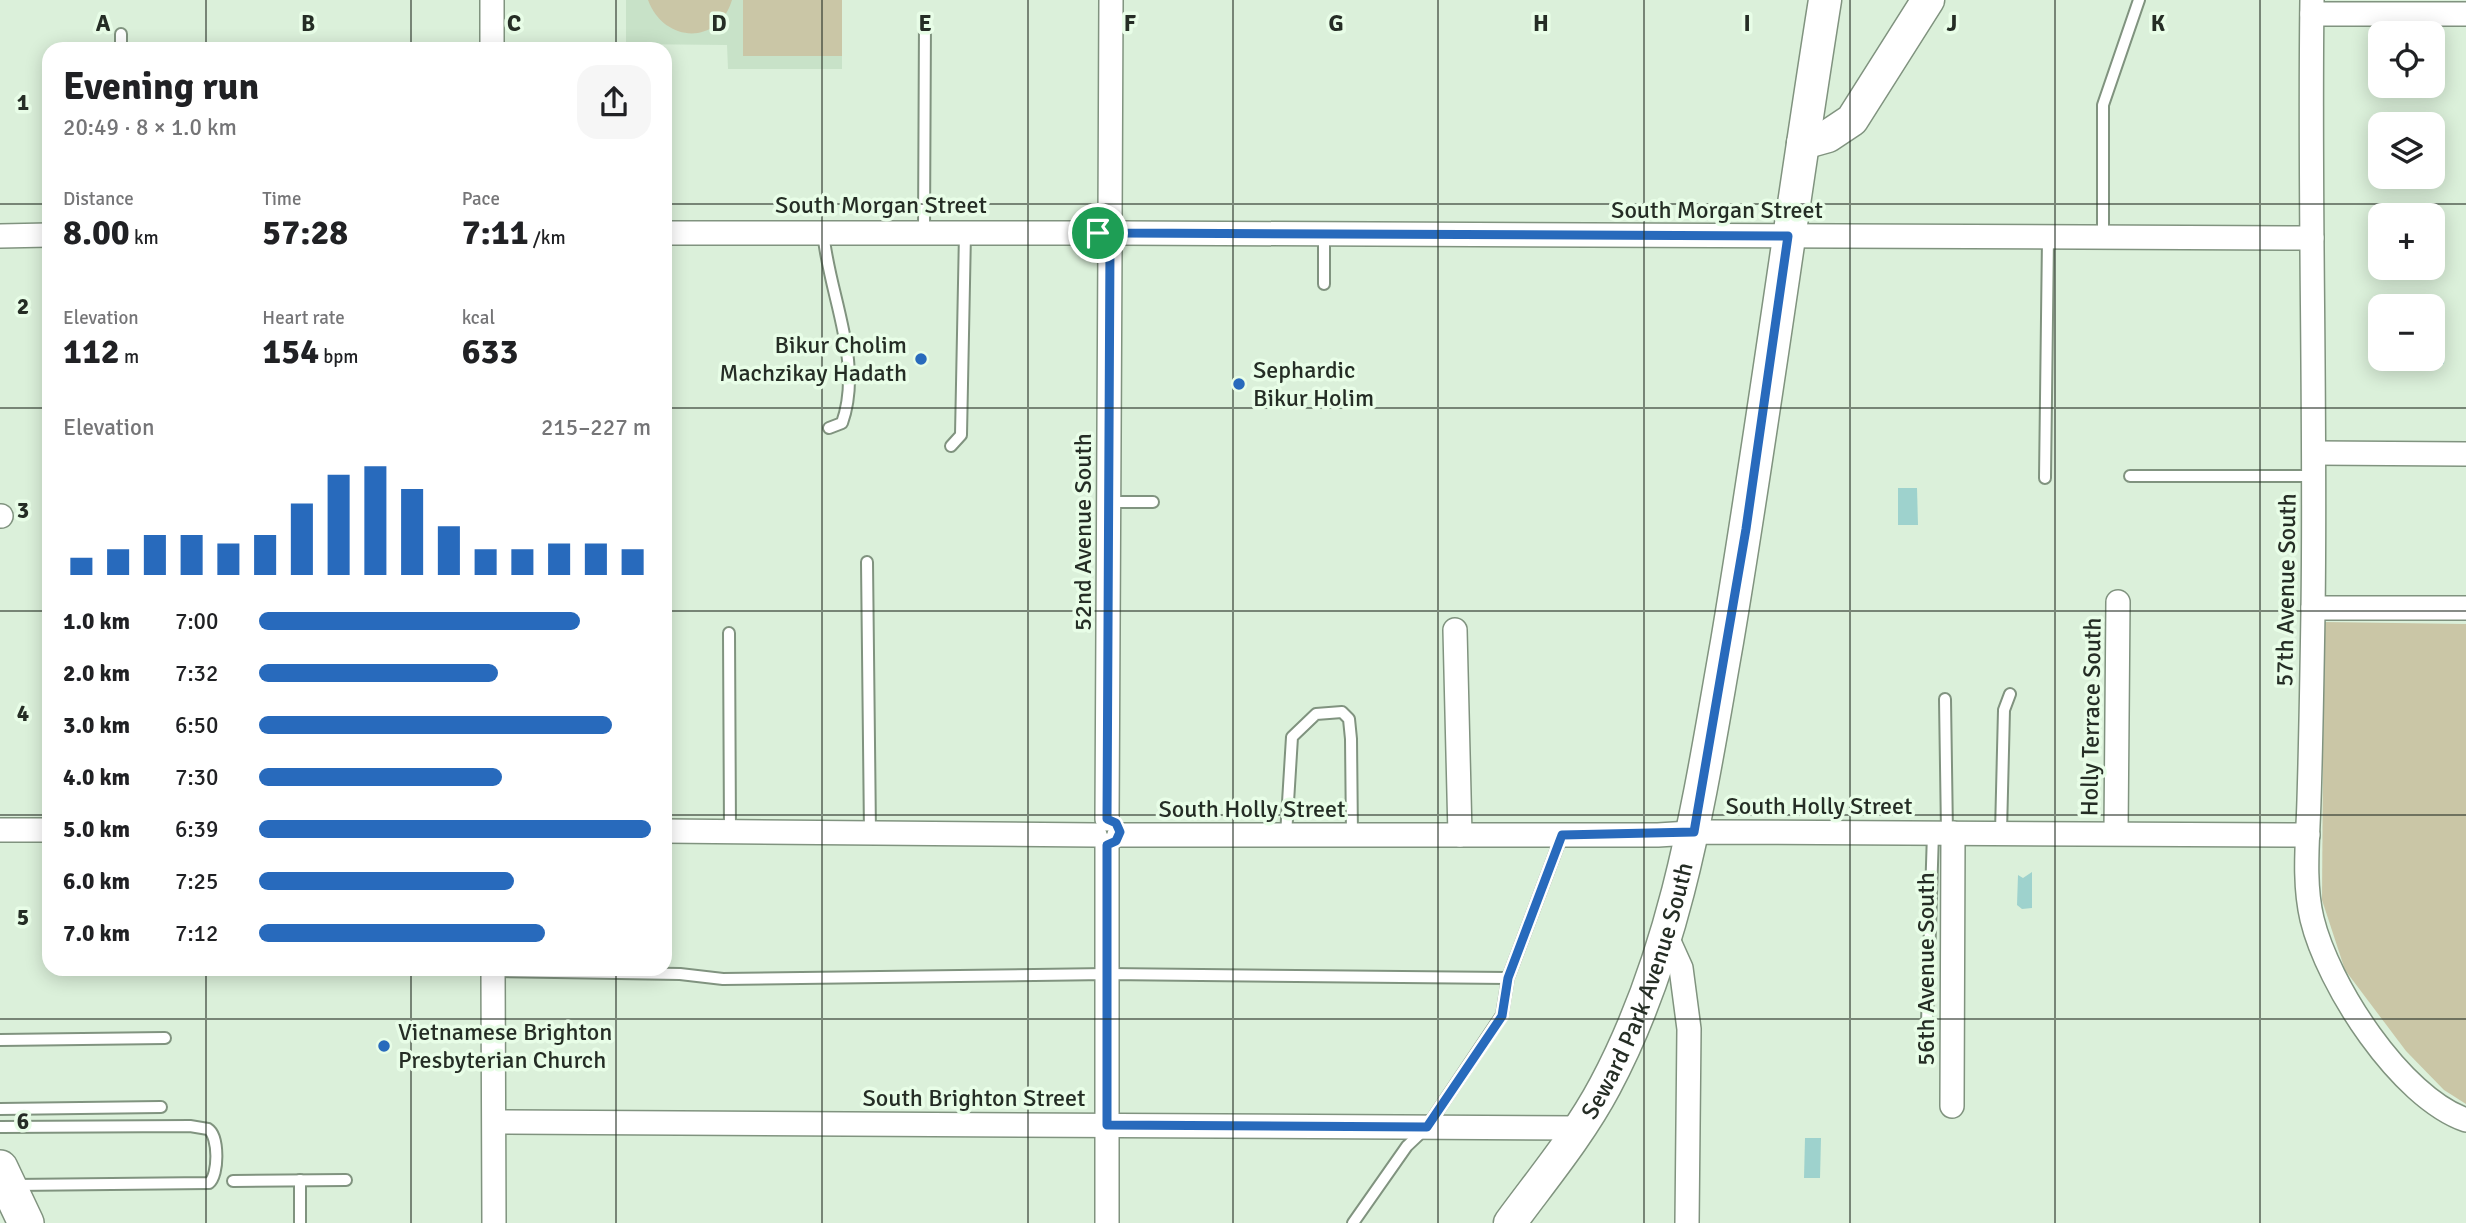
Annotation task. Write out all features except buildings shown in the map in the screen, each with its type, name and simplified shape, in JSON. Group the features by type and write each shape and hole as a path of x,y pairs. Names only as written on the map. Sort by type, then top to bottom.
{"main road":[{"name":"Seward Park Avenue South","path":"1510,1223 1579,1128 1606,1085 1646,995 1667,937 1694,832 1746,529 1825,0"},
{"path":"1803,142 1828,136 1852,120 1928,0"},
{"path":"4,1176 26,1223"}],"street":[{"path":"492,0 492,42"},
{"name":"52nd Avenue South","path":"1107,1223 1111,0"},
{"path":"2312,7 2466,14"},
{"name":"57th Avenue South","path":"2312,7 2315,453 2308,835 2312,918 2334,979 2357,1017 2386,1056 2434,1103 2466,1120"},
{"name":"South Morgan Street","path":"672,233 965,230 1324,235 2312,238"},
{"path":"0,236 42,235"},
{"path":"2315,453 2466,454"},
{"name":"Holly Terrace South","path":"2116,832 2118,602"},
{"path":"2313,608 2466,608"},
{"path":"1455,630 1460,835"},
{"path":"0,830 42,830"},
{"name":"South Holly Street","path":"672,831 1286,835 2116,832 2308,835"},
{"name":"56th Avenue South","path":"1944,833 1952,1106"},
{"path":"1667,937 1681,968 1689,1029 1686,1223"},
{"path":"494,976 494,1223"},
{"name":"South Brighton Street","path":"495,1122 1579,1128"}],"lane":[{"path":"2103,238 2103,105 2139,0"},
{"path":"924,230 925,19"},
{"path":"121,34 121,42"},
{"path":"951,446 961,435 965,230"},
{"path":"823,231 847,357 848,406 842,422 829,428"},
{"path":"1324,235 1324,284"},
{"path":"2045,478 2048,237"},
{"path":"2130,476 2314,476"},
{"path":"1110,502 1153,502"},
{"path":"867,562 870,833"},
{"path":"729,633 730,831"},
{"path":"2001,832 2004,710 2010,694"},
{"path":"1927,1023 1944,833 1945,699"},
{"path":"1286,835 1292,737 1316,714 1342,712 1349,719 1352,739 1352,835"},
{"path":"1353,1223 1407,1146 1427,1127 1502,1016 1508,978 1562,835"},
{"path":"672,974 723,979 1107,974 1508,978"},
{"path":"0,1040 165,1038"},
{"path":"0,1110 161,1107"},
{"path":"0,1127 190,1126 208,1129 215,1137 215,1174 209,1183 4,1176"},
{"path":"300,1180 300,1223"},
{"path":"233,1181 346,1180"}],"shaded area":[{"path":"626,0 842,0 842,69 728,69 727,45 626,42"},
{"path":"648,0 732,0 725,15 715,25 703,32 691,33 666,25"},
{"path":"743,0 842,0 842,56 743,56"},
{"path":"2324,622 2466,624 2466,1104 2444,1090 2406,1051 2345,970 2322,900"}],"water":[{"path":"1898,488 1917,488 1918,525 1898,525"},
{"path":"2032,872 2032,908 2022,909 2017,905 2018,875 2023,878"},
{"path":"1805,1138 1821,1138 1820,1178 1804,1178"}],"place":[{"name":"Bikur Cholim Machzikay Hadath","path":"921,359"},
{"name":"Sephardic Bikur Holim","path":"1239,384"},
{"name":"Vietnamese Brighton Presbyterian Church","path":"384,1046"}],"route":[{"path":"1113,221 1120,226 1122,233 1469,237 1788,236 1746,529 1694,832 1658,835 1562,835 1508,978 1502,1016 1427,1127 1107,1125 1107,845 1116,841 1120,832 1116,823 1107,819 1110,245 1101,242 1098,233 1101,224 1113,221"}]}
